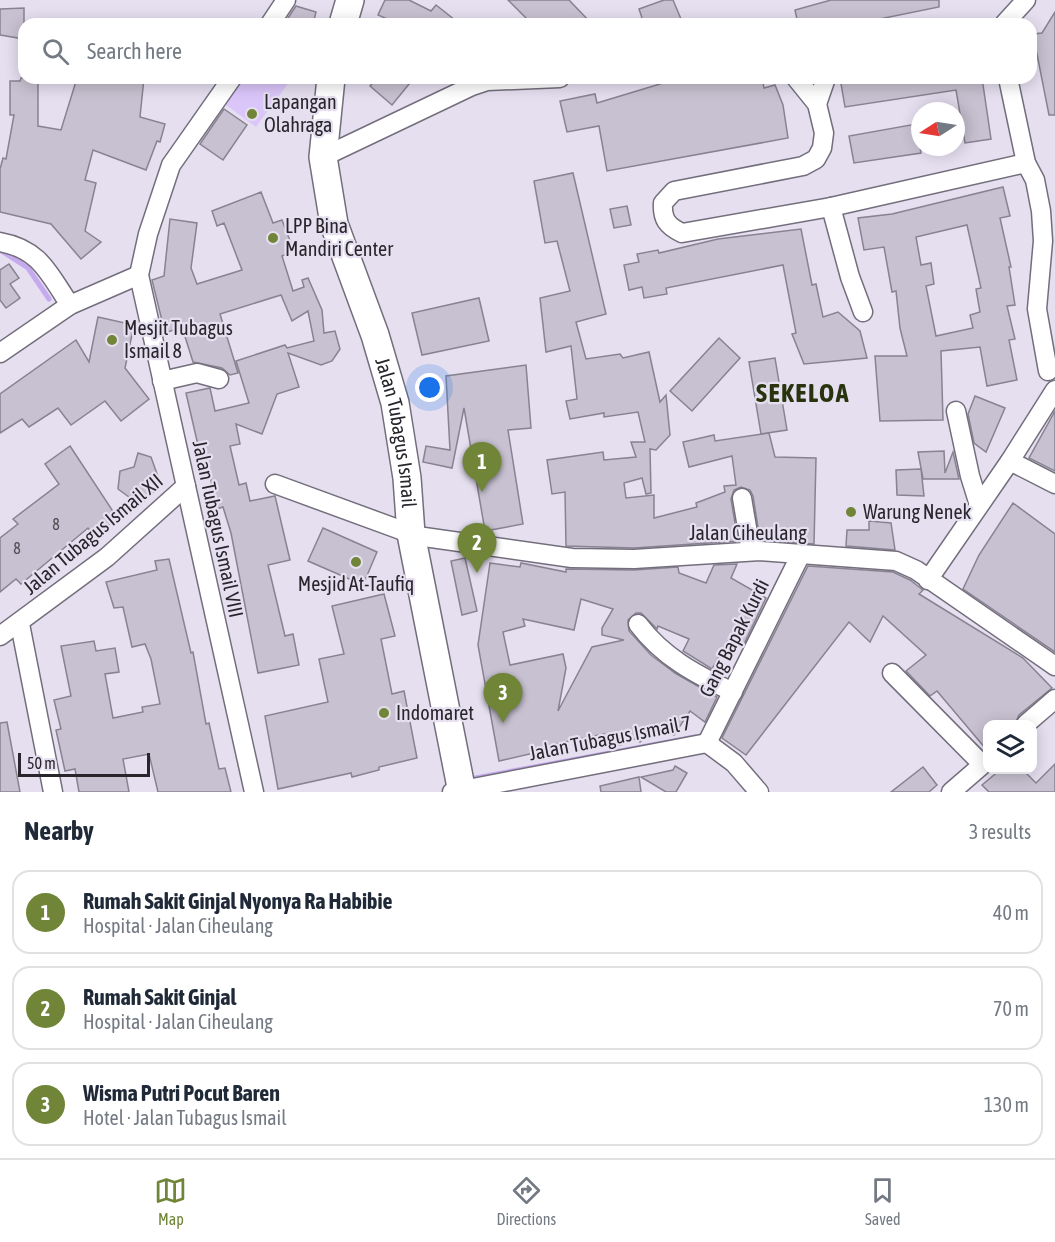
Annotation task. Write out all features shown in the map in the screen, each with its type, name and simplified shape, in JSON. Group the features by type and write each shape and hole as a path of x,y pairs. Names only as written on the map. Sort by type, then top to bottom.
{"main road":[{"path":"345,18 350,0"},
{"name":"Jalan Tubagus Ismail","path":"330,84 322,157 334,224 375,335 395,403 407,478 411,534 458,791"}],"street":[{"path":"274,18 286,0"},
{"path":"1010,18 1026,0"},
{"name":"Jalan Tubagus Ismail VIII","path":"228,84 171,165 161,189 139,275 254,792"},
{"path":"322,157 478,84"},
{"path":"801,84 817,104 824,133 822,148 816,159 803,165 674,191 663,203 663,216 671,228 682,233 831,207 1026,163"},
{"path":"817,104 824,84"},
{"path":"1009,84 1026,163 1035,180 1041,211 1042,241 1036,309 1048,371"},
{"path":"831,207 842,253 863,312"},
{"path":"0,242 21,247 39,258 70,305"},
{"path":"0,353 70,305 139,275"},
{"path":"162,381 197,373 219,379"},
{"path":"928,580 1011,461 1055,390"},
{"path":"956,411 969,476 979,505"},
{"path":"1011,461 1055,484"},
{"name":"Jalan Ciheulang","path":"275,484 411,534 572,558 634,559 751,551 896,561 1055,666"},
{"name":"Jalan Tubagus Ismail XII","path":"0,636 20,624 107,557 186,486"},
{"path":"742,498 751,551"},
{"name":"Gang Bapak Kurdi","path":"707,743 801,554"},
{"path":"20,624 53,792"},
{"path":"638,624 654,645 675,662 733,692"},
{"path":"892,673 983,760"},
{"path":"1031,720 1055,699"},
{"name":"Jalan Tubagus Ismail 7","path":"458,791 707,743 734,763 759,792"},
{"path":"951,792 983,764"}],"shaded area":[{"name":"Lapangan Olahraga","path":"236,84 288,84 256,127 222,102"}],"building":[{"path":"385,0 409,0 431,11 436,5 452,18 385,18 378,15"},
{"path":"508,0 569,0 586,18 526,18"},
{"path":"664,0 673,0 681,18 642,18 639,9"},
{"path":"831,0 939,0 939,7 885,18 797,18 795,10"},
{"path":"296,6 316,12 314,18 288,18"},
{"path":"24,8 24,18 18,18 18,38 0,35 0,9"},
{"path":"1055,12 1055,115 1049,115 1037,54 1037,34 1042,33"},
{"path":"10,81 18,81 18,84 38,84 38,126 61,130 75,84 143,84 140,117 165,124 160,142 157,141 146,170 93,150 85,180 96,183 85,231 101,242 81,259 51,224 0,212 0,169 3,158 6,159 14,115 10,115"},
{"path":"372,84 409,84 392,105 370,86"},
{"path":"660,84 763,84 764,88 775,85 783,105 788,138 607,171 599,126 567,132 560,101 595,94 597,103"},
{"path":"841,84 983,84 991,139 965,143 965,102 958,102 956,90 845,107"},
{"path":"224,109 247,125 223,160 200,144"},
{"path":"911,125 911,154 854,163 849,136"},
{"path":"573,173 606,314 576,322 586,359 620,354 623,358 649,352 660,402 666,395 670,435 656,450 650,449 651,493 646,494 642,478 624,483 626,498 654,495 654,518 697,507 696,503 725,492 724,486 736,485 732,456 689,467 683,442 714,435 715,441 769,433 775,457 816,458 814,544 760,540 753,496 750,490 741,487 734,490 731,499 738,541 634,548 566,546 565,492 552,494 547,460 603,452 604,460 636,457 631,442 645,442 638,412 604,417 604,413 570,419 566,401 577,399 571,346 546,352 540,298 570,291 557,241 545,243 534,181"},
{"path":"1003,187 1010,216 1000,218 1011,267 1009,267 1015,305 1007,306 1015,339 1009,340 1017,380 987,386 980,347 941,351 943,420 880,421 875,356 907,356 900,328 896,291 892,292 884,247 864,250 858,218 892,214","holes":["967,225 981,288 976,289 980,312 970,315 973,328 936,336 926,286 934,284 931,263 921,265 916,237"]},
{"path":"261,192 273,223 282,220 294,251 282,256 293,291 304,287 302,280 308,278 322,310 324,333 335,331 340,349 332,361 321,365 288,353 299,387 277,394 262,434 236,424 240,444 230,446 239,485 246,483 250,501 275,496 290,560 268,565 285,636 293,634 299,665 258,673 231,533 223,507 217,509 205,452 200,454 186,393 210,388 215,411 249,403 236,361 285,345 287,348 314,341 308,311 292,321 281,295 220,314 238,373 230,375 222,368 193,362 182,327 165,333 152,280 164,276 170,219 197,223 191,268 197,284 242,270 224,223 217,226 212,211"},
{"path":"627,206 631,225 614,228 610,209"},
{"path":"801,229 812,285 816,284 823,317 838,312 860,331 867,358 804,364 792,334 796,333 783,265 666,288 667,294 644,298 642,287 629,290 624,265 639,262 637,254 658,250 659,253 718,239"},
{"path":"9,264 19,278 10,284 20,298 6,308 0,300 0,270"},
{"path":"479,298 489,341 422,355 412,313"},
{"path":"98,317 134,325 125,368 149,399 121,421 105,401 71,425 58,408 29,427 22,419 0,433 0,394 76,340 89,362"},
{"path":"719,338 740,358 692,411 670,391"},
{"path":"775,358 787,430 761,434 749,362"},
{"path":"526,365 531,428 508,430 523,524 485,531 464,408 452,468 423,462 426,446 450,450 446,376"},
{"path":"975,396 1005,408 986,452 974,443 968,414"},
{"path":"1055,411 1055,471 1029,458"},
{"path":"70,446 118,519 93,535 88,528 21,584 16,579 0,592 0,538 18,524 13,519 59,484 45,464"},
{"path":"944,451 945,473 953,452 959,479 923,479 918,452"},
{"path":"138,453 151,457 161,485 140,505 118,489 120,471 134,467"},
{"path":"921,469 924,496 897,495 896,470"},
{"path":"1013,503 1055,534 1055,652 963,589 979,555"},
{"path":"869,521 891,523 895,550 846,546 847,530 869,530"},
{"path":"323,528 377,552 363,585 308,561"},
{"path":"465,558 477,611 462,615 451,561"},
{"path":"169,559 191,653 193,652 206,724 209,723 219,769 225,768 231,792 158,792 149,754 123,759 129,792 79,792 75,769 65,771 56,730 61,729 54,700 71,696 61,646 94,641 96,651 115,648 119,672 105,674 113,718 143,712 142,707 160,704 151,659 145,644 132,647 123,607 114,608 106,582 157,570 155,561"},
{"path":"490,563 520,567 521,563 566,572 566,569 634,570 678,567 679,573 706,583 714,565 737,564 731,578 766,598 744,644 731,635 712,669 683,651 689,639 658,626 657,629 641,613 636,613 628,620 629,631 651,655 675,673 717,697 705,722 690,711 674,735 655,724 640,742 620,732 621,745 606,747 604,734 546,746 547,750 499,761 478,645","holes":["581,599 613,609 602,628 602,635 624,640 592,647 558,711 566,668 563,654 510,665 503,632 525,626 523,619 574,630"]},
{"path":"808,566 893,572 910,580 923,590 919,594 1023,658 1052,688 1019,715 1017,720 983,720 983,745 937,691 930,696 906,671 926,655 883,616 870,642 849,622 746,755 722,738"},
{"path":"384,594 395,636 381,639 392,694 404,691 417,758 379,767 379,770 352,777 351,773 278,789 265,716 328,702 319,659 344,654 332,606"},
{"path":"7,722 20,792 0,792 0,723"},
{"path":"1055,764 1055,792 989,792 982,785 995,774 1027,774 1036,783"},
{"path":"675,766 687,773 676,792 666,792 641,777 673,770"},
{"path":"923,767 937,785 929,792 891,792"},
{"path":"639,777 641,792 601,792 600,786"}],"waterway":[{"path":"0,250 28,268 49,299"},
{"path":"470,779 695,737"}],"place":[{"name":"Lapangan Olahraga","path":"252,114"},
{"name":"LPP Bina Mandiri Center","path":"273,238"},
{"name":"Mesjit Tubagus Ismail 8","path":"112,340"},
{"name":"Rumah Sakit Ginjal Nyonya Ra Habibie","path":"482,492"},
{"name":"Warung Nenek","path":"851,512"},
{"name":"Mesjid At-Taufiq","path":"356,562"},
{"name":"Rumah Sakit Ginjal","path":"477,573"},
{"name":"Indomaret","path":"384,713"},
{"name":"Wisma Putri Pocut Baren","path":"503,723"}],"district":[{"name":"SEKELOA","path":"803,393"}]}
